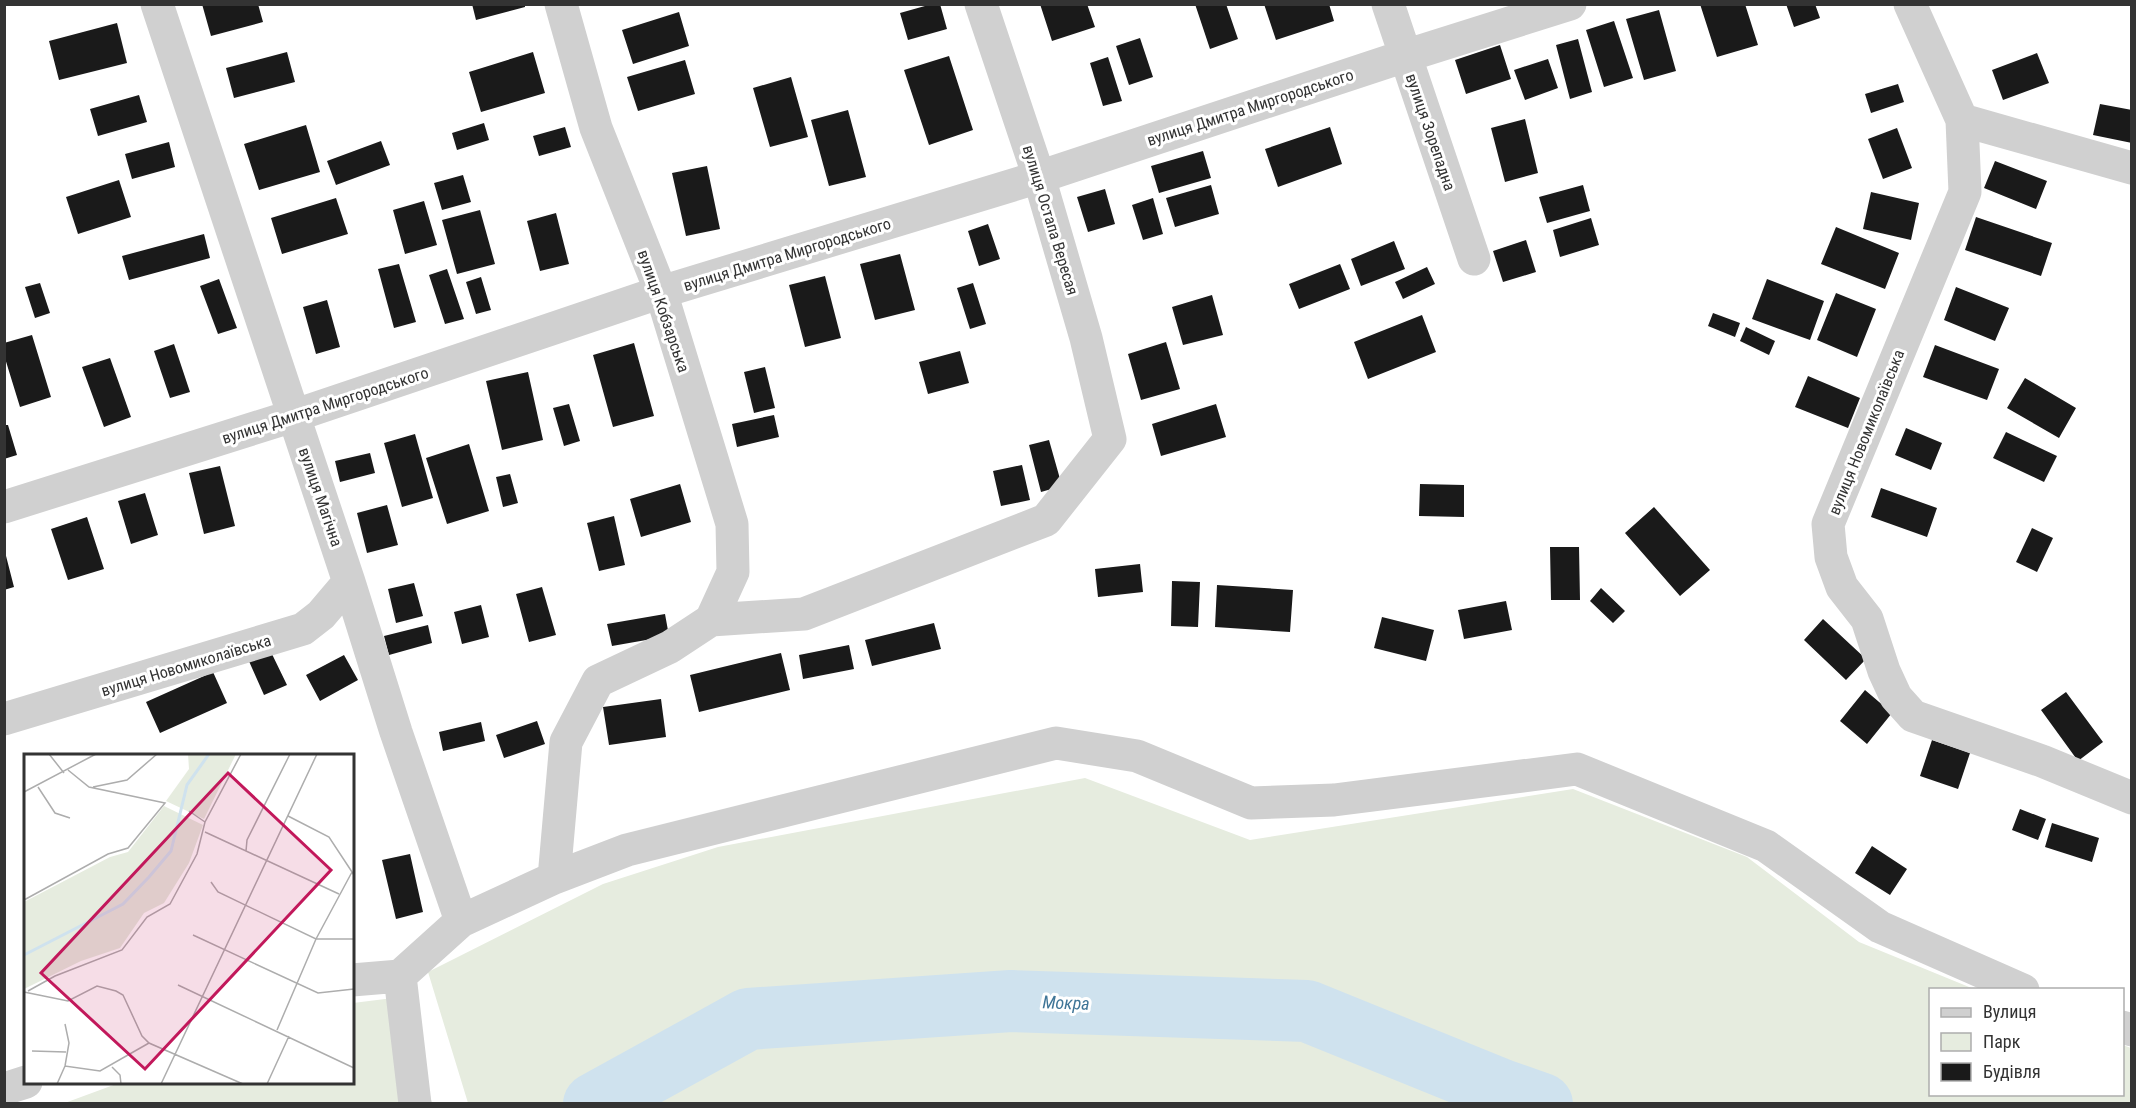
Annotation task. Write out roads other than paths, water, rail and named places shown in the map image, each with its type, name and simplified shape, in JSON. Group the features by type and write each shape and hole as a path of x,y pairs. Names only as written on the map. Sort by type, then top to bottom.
{"street":[{"name":"вулиця Магічна","path":"157,4 349,582 396,732 461,921"},
{"name":"вулиця Кобзарська","path":"561,4 596,128 661,292 732,524 734,572 711,620"},
{"name":"вулиця Остапа Вересая","path":"711,620 804,614 1047,520 1110,439 1086,338 1039,177 981,4"},
{"name":"вулиця Зорепадна","path":"1388,4 1474,259"},
{"name":"вулиця Дмитра Миргородського","path":"4,507 293,416 661,292 1039,177 1570,4"},
{"path":"1910,4 1962,120 2132,168"},
{"name":"вулиця Новомиколаївська","path":"1962,120 1965,192 1828,524 1832,557 1842,587 1866,619 1884,671 1896,697 1913,717 2042,761 2132,798"},
{"name":"вулиця Новомиколаївська","path":"4,719 303,629 321,615 349,582"},
{"path":"554,878 566,742 598,681 670,647 711,620"},
{"path":"354,980 400,976 461,921 554,878 627,850 1056,743 1137,756 1251,803 1334,800 1577,769 1766,846 1880,927 2018,988"},
{"path":"400,976 415,1104"},
{"path":"4,1089 24,1083"}],"waterway":[{"name":"Мокра","path":"594,1104 748,1019 1011,1001 1307,1011 1542,1104"}]}
